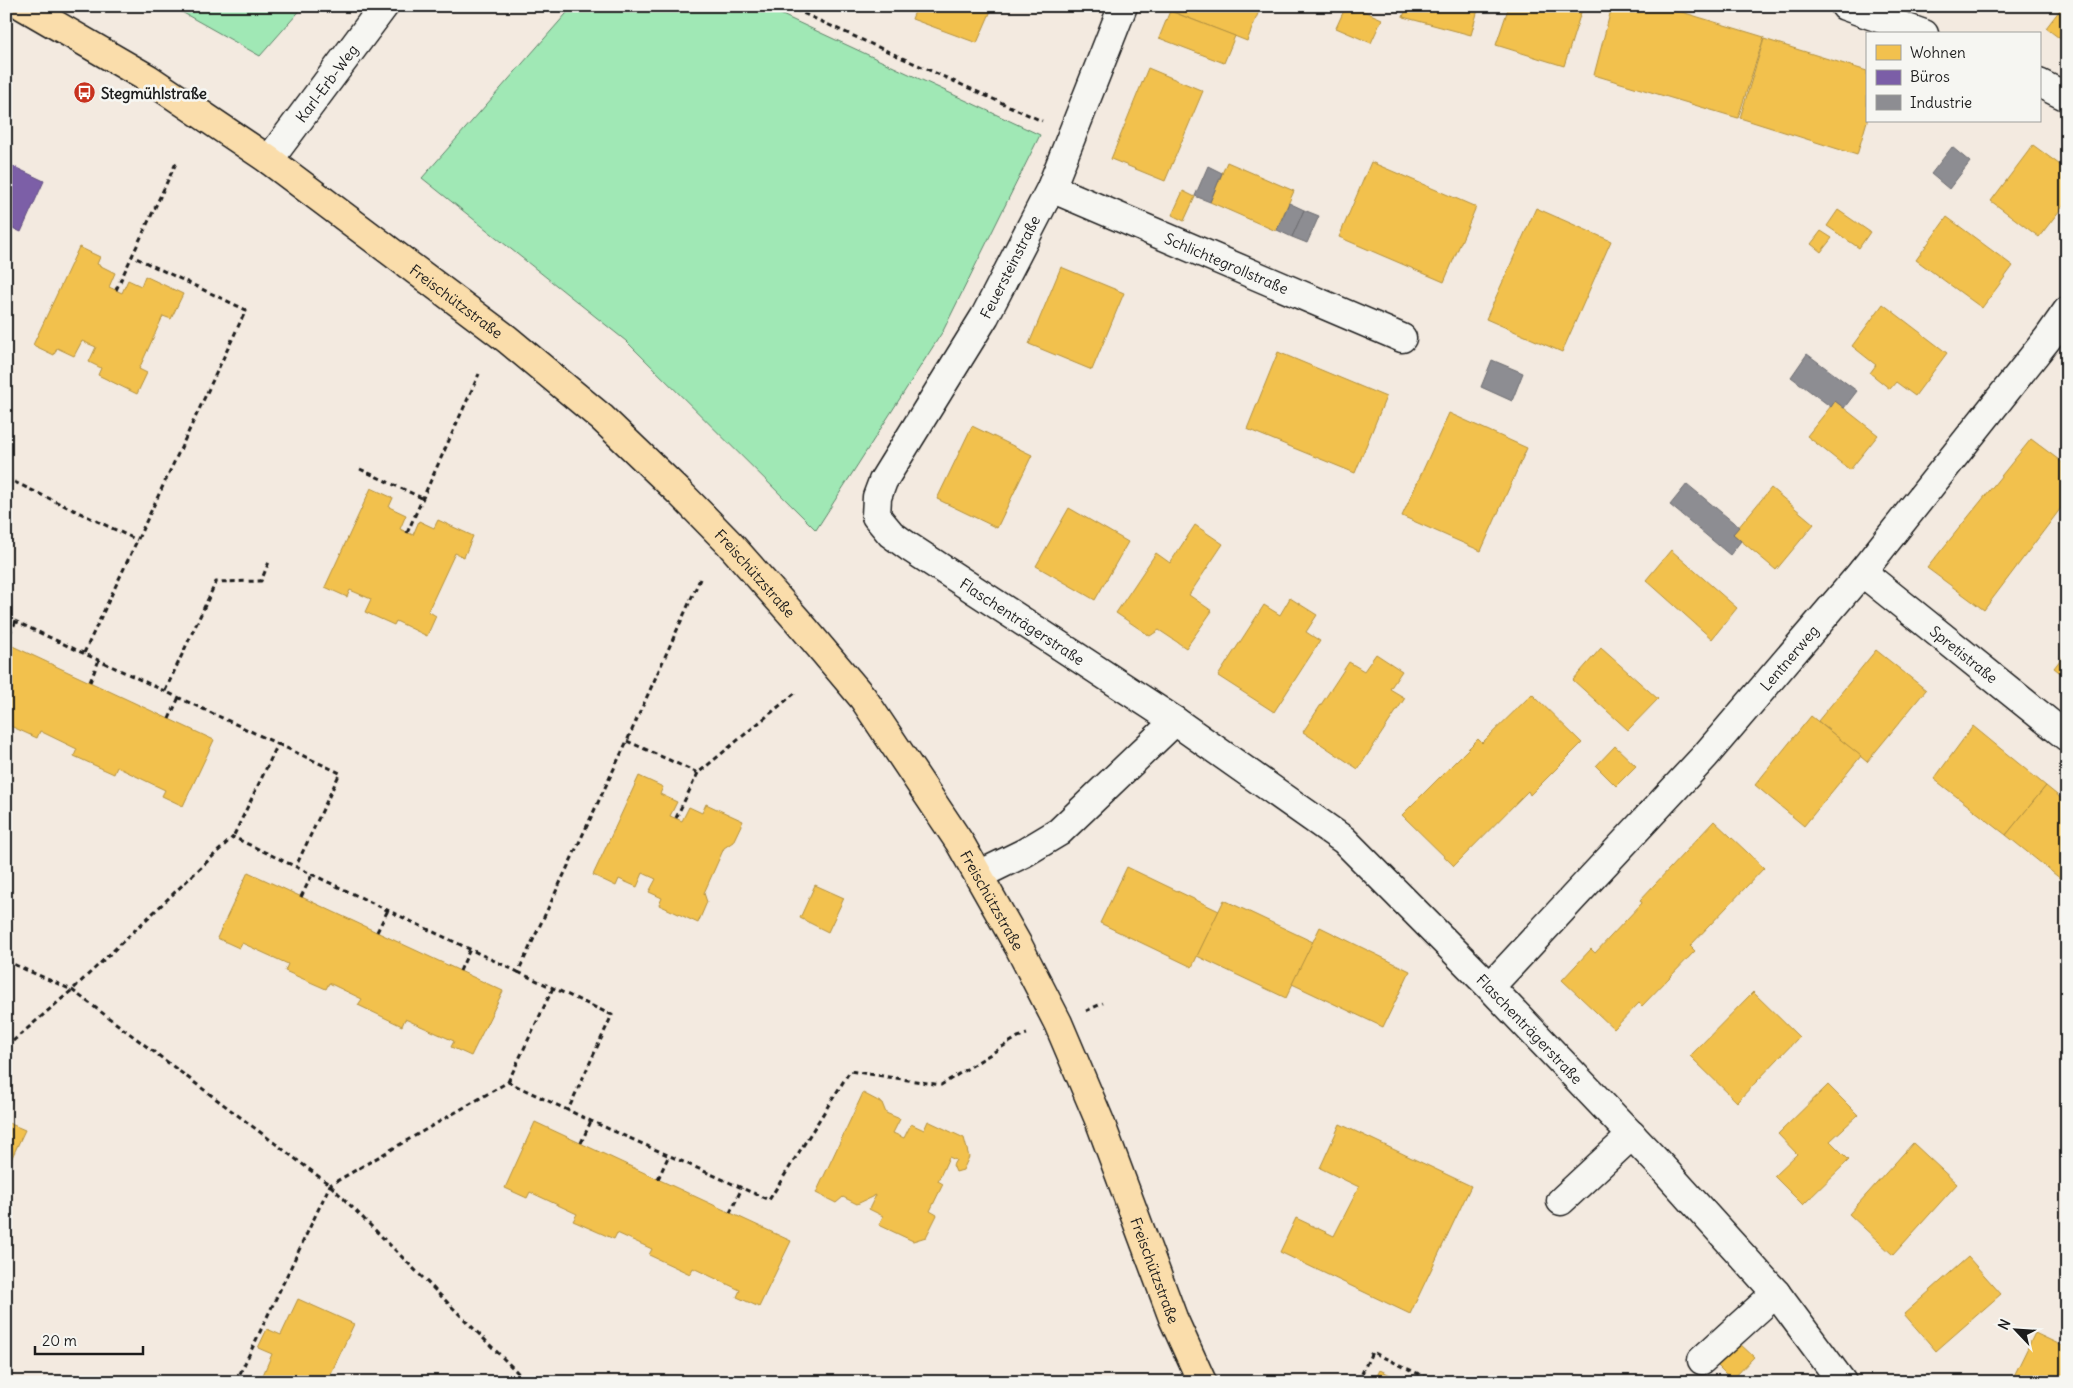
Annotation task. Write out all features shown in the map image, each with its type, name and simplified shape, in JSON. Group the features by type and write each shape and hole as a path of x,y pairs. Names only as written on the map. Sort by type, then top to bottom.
{"main road":[{"name":"Freischützstraße","path":"22,6 149,79 269,160 507,339 602,418 680,493 729,543 862,698 960,843 1019,947 1058,1023 1100,1122 1173,1318 1202,1382"}],"street":[{"name":"Karl-Erb-Weg","path":"269,160 384,6"},
{"name":"Feuersteinstraße","path":"876,516 877,497 883,481 986,316 1051,188 1123,6"},
{"path":"1845,6 1918,32"},
{"path":"2040,84 2067,97"},
{"name":"Schlichtegrollstraße","path":"1051,188 1402,338"},
{"name":"Lentnerweg","path":"1490,987 1705,756 1862,572 2048,338 2067,311"},
{"name":"Flaschenträgerstraße","path":"876,516 891,534 909,547 1175,721 1344,840 1490,987 1632,1135 1776,1293 1842,1382"},
{"name":"Spretistraße","path":"1862,572 2067,737"},
{"path":"979,875 1024,853 1059,832 1175,721"},
{"path":"1561,1201 1632,1135"},
{"path":"1702,1360 1776,1293"}],"path":[{"path":"787,6 1072,135"},
{"path":"116,290 177,161"},
{"path":"6,232 9,226"},
{"path":"84,653 246,310 132,256"},
{"path":"407,533 479,374"},
{"path":"360,469 422,498"},
{"path":"6,478 137,541"},
{"path":"164,691 216,582 261,581 269,562"},
{"path":"518,972 628,741 700,579"},
{"path":"6,616 340,773 296,866"},
{"path":"6,642 16,621"},
{"path":"90,682 100,660"},
{"path":"676,818 698,773 795,693"},
{"path":"169,719 179,697"},
{"path":"628,741 698,773"},
{"path":"6,1047 72,990 233,837 278,744"},
{"path":"233,837 612,1015 568,1110"},
{"path":"301,897 312,875"},
{"path":"377,932 388,910"},
{"path":"460,971 470,949"},
{"path":"6,961 72,990 330,1185 527,1382"},
{"path":"236,1382 330,1185 508,1082 553,988"},
{"path":"508,1082 668,1156 769,1200 850,1071 941,1085 1018,1037 1103,1004"},
{"path":"581,1143 591,1121"},
{"path":"658,1179 668,1156"},
{"path":"730,1213 742,1188"},
{"path":"1358,1382 1372,1352 1436,1382"}],"green space":[{"path":"171,6 304,6 260,56"},
{"path":"573,6 763,6 1040,135 943,331 816,530 626,341 422,178"}],"building: Wohnen":[{"path":"917,6 993,6 977,43 912,19"},
{"path":"1164,6 1261,6 1247,41 1163,8"},
{"path":"1346,6 1352,6 1382,19 1371,43 1336,28"},
{"path":"1407,6 1479,6 1471,35 1403,17"},
{"path":"1509,6 1583,6 1564,66 1496,45"},
{"path":"1612,6 1662,6 1764,37 1738,118 1594,75"},
{"path":"2063,6 2067,6 2067,44 2046,28"},
{"path":"1170,11 1235,36 1224,63 1159,38"},
{"path":"1764,39 1866,71 1867,122 1857,155 1740,118"},
{"path":"1148,68 1203,91 1165,181 1111,159"},
{"path":"2033,145 2067,170 2067,201 2039,237 1991,201"},
{"path":"1227,162 1294,191 1276,231 1210,202"},
{"path":"1371,162 1476,207 1444,282 1339,237"},
{"path":"1183,191 1195,197 1184,221 1172,215"},
{"path":"1536,208 1611,241 1562,352 1486,319"},
{"path":"1838,210 1870,232 1859,248 1827,226"},
{"path":"1947,217 2013,266 1982,308 1916,260"},
{"path":"1821,231 1832,238 1821,252 1811,244"},
{"path":"79,247 100,257 97,264 115,273 109,287 122,293 128,280 141,286 145,276 183,294 171,319 163,316 139,369 147,373 137,394 98,375 101,368 89,362 96,347 82,341 74,356 57,348 54,355 33,345"},
{"path":"1061,267 1124,293 1092,370 1029,344"},
{"path":"1883,304 1947,353 1915,396 1896,382 1890,389 1870,373 1876,365 1852,346"},
{"path":"1278,352 1386,397 1355,473 1247,429"},
{"path":"1835,401 1878,435 1850,470 1807,436"},
{"path":"1449,413 1527,448 1481,551 1402,516"},
{"path":"972,426 1032,455 997,528 937,499"},
{"path":"2031,439 2067,466 2067,500 1984,610 1927,568"},
{"path":"371,488 393,498 389,507 406,515 400,529 413,535 419,521 434,528 438,520 473,536 464,557 455,553 428,611 436,616 427,636 396,621 394,625 365,612 371,599 350,590 347,597 325,587"},
{"path":"1771,488 1814,524 1776,570 1733,534"},
{"path":"1069,508 1128,542 1095,600 1036,566"},
{"path":"1195,525 1223,544 1189,595 1212,611 1186,648 1159,630 1150,636 1116,613 1156,553 1170,563"},
{"path":"1671,550 1737,608 1712,639 1646,580"},
{"path":"1290,598 1317,615 1306,632 1320,641 1274,712 1218,676 1264,605 1280,615"},
{"path":"6,643 214,740 183,806 162,796 165,790 117,767 114,774 74,756 77,749 40,731 37,738 6,724"},
{"path":"1601,648 1658,699 1628,730 1573,680"},
{"path":"1876,650 1926,690 1867,762 1818,721"},
{"path":"2067,651 2067,678 2054,668"},
{"path":"1376,654 1402,671 1390,689 1405,698 1358,769 1303,732 1349,662 1364,671"},
{"path":"1532,694 1582,743 1530,795 1528,791 1454,866 1402,815 1478,739 1482,743"},
{"path":"1811,716 1861,756 1804,826 1755,785"},
{"path":"1973,726 2046,786 2006,835 1934,779"},
{"path":"1615,746 1636,766 1616,786 1596,766"},
{"path":"639,776 663,787 660,794 677,802 670,816 682,821 689,807 702,813 706,804 743,821 733,842 724,848 704,893 707,902 698,923 659,905 662,898 649,892 656,879 643,873 637,887 619,879 616,886 593,875"},
{"path":"2046,786 2067,803 2067,884 2006,835"},
{"path":"1714,821 1764,868 1690,946 1695,951 1642,1006 1639,1003 1614,1029 1562,980 1591,949 1595,953 1642,903 1640,900"},
{"path":"1127,867 1219,911 1192,967 1100,923"},
{"path":"248,872 503,991 471,1056 451,1047 454,1041 405,1019 402,1026 358,1005 362,999 329,983 326,989 285,971 288,964 242,943 239,948 217,938"},
{"path":"815,885 844,898 828,932 800,918"},
{"path":"1224,900 1313,942 1286,998 1197,956"},
{"path":"1320,927 1410,971 1383,1027 1292,984"},
{"path":"1753,992 1799,1037 1737,1102 1690,1056"},
{"path":"1828,1085 1858,1115 1830,1141 1849,1160 1803,1205 1774,1176 1797,1154 1778,1134"},
{"path":"863,1093 882,1103 886,1113 900,1119 893,1133 904,1138 911,1124 924,1130 928,1121 964,1138 969,1157 963,1170 956,1172 953,1165 956,1160 949,1157 938,1181 943,1184 930,1211 937,1215 926,1237 913,1241 879,1225 883,1216 869,1209 876,1195 857,1204 843,1197 836,1203 816,1193"},
{"path":"6,1122 25,1130 6,1170"},
{"path":"535,1122 791,1241 759,1307 737,1297 740,1290 693,1268 690,1274 649,1255 652,1249 617,1233 614,1239 573,1221 577,1214 530,1192 527,1198 505,1188"},
{"path":"1340,1124 1471,1186 1410,1314 1280,1252 1296,1218 1334,1236 1359,1187 1320,1168"},
{"path":"1913,1143 1957,1184 1893,1255 1849,1214"},
{"path":"1968,1257 2001,1294 1936,1351 1904,1314"},
{"path":"298,1299 354,1324 327,1382 260,1382 272,1354 258,1348 267,1329 281,1335"},
{"path":"2035,1333 2067,1348 2067,1382 2011,1382"},
{"path":"1739,1343 1754,1357 1732,1380 1717,1365"},
{"path":"1380,1370 1405,1382 1374,1382"}],"building: Büros":[{"path":"6,163 44,181 21,232 6,225"}],"building: Industrie":[{"path":"1952,147 1970,162 1949,189 1931,174"},
{"path":"1208,166 1222,173 1210,202 1195,196"},
{"path":"1289,203 1304,210 1292,237 1277,230"},
{"path":"1304,210 1319,216 1307,243 1292,237"},
{"path":"1807,354 1857,391 1844,408 1835,401 1831,407 1791,377"},
{"path":"1492,360 1523,373 1512,401 1481,387"},
{"path":"1687,484 1739,527 1733,534 1741,541 1730,555 1670,505"}],"place":[{"name":"Stegmühlstraße","path":"85,93"}]}
